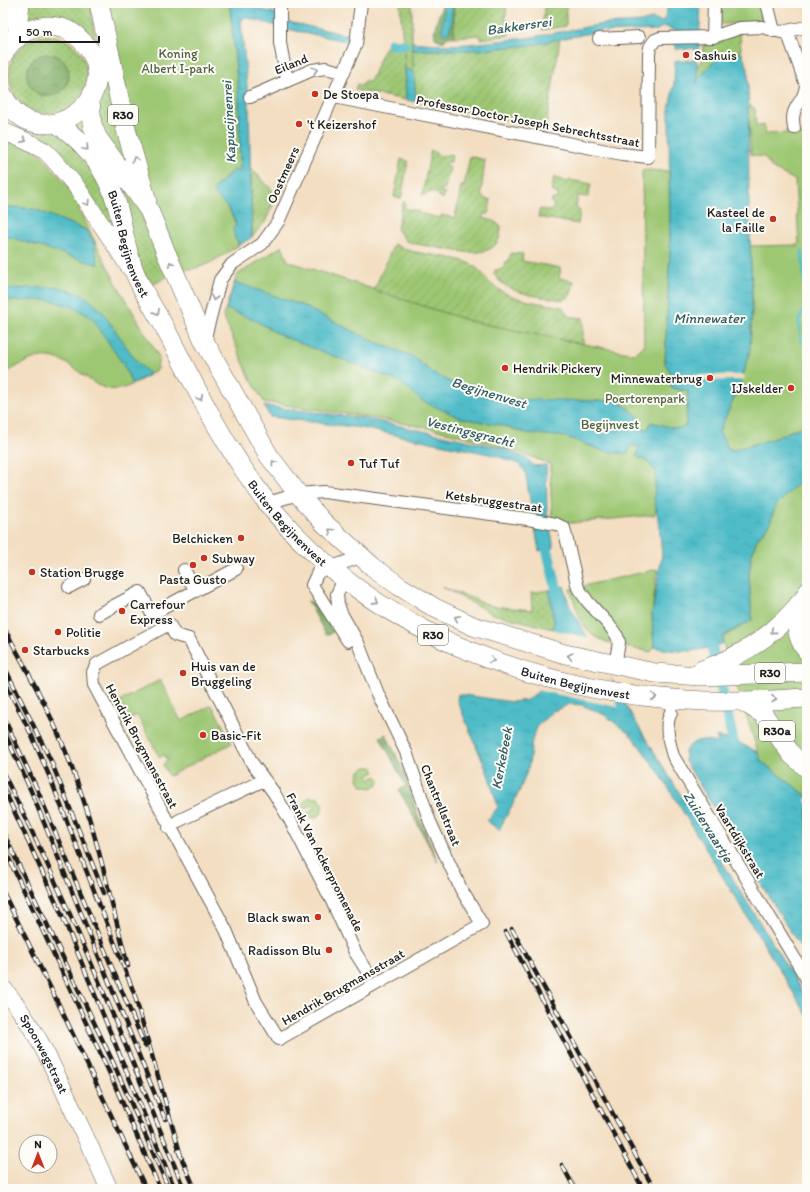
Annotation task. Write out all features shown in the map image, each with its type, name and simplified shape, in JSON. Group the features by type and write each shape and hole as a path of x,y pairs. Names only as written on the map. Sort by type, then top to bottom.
{"main road":[{"path":"13,10 16,39"},
{"name":"R30","path":"3,95 10,113 40,123 56,123 76,116 90,100 96,82 95,63 101,11"},
{"name":"R30","path":"101,11 125,126 149,210"},
{"name":"R30","path":"3,55 16,39 35,28 48,26 61,28 74,34 84,43 95,63"},
{"name":"Buiten Begijnenvest","path":"90,100 92,124 97,137 149,210 204,341 269,456 298,494 324,523 360,557 399,586 435,608 473,626 533,646 614,660 655,673 695,674 731,668"},
{"name":"Buiten Begijnenvest","path":"56,123 78,139 93,155 103,169 117,202 126,242 137,278 222,437 268,503 287,526 344,579 400,617 433,635 470,652 529,673 615,692 660,698 707,701 742,701"},
{"path":"183,363 204,341"},
{"path":"344,579 360,557"},
{"path":"803,597 796,627 802,645 807,651"},
{"path":"731,668 785,621 803,597"},
{"name":"R30","path":"731,668 807,672"},
{"name":"R30","path":"742,701 807,698"},
{"name":"R30a","path":"742,701 763,714 792,755 807,768"}],"street":[{"path":"280,3 280,43 287,80"},
{"name":"Oostmeers","path":"204,341 216,290 220,280 232,264 262,244 278,222 356,44 361,3"},
{"path":"713,37 714,3"},
{"path":"767,3 774,31"},
{"path":"599,39 649,36 655,40 660,38 675,37 699,38 713,37 740,28 762,27 774,31 787,31 807,27"},
{"path":"787,31 806,85 805,93 794,107 792,119 794,128"},
{"name":"Professor Doctor Joseph Sebrechtsstraat","path":"334,97 622,154 648,157 649,54 650,46 655,40"},
{"name":"Eiland","path":"250,97 287,80 321,68 344,73"},
{"name":"R30","path":"3,131 45,151 76,186 137,278"},
{"name":"Ketsbruggestraat","path":"268,503 298,494 324,492 556,524 564,528 578,588 617,636 619,642 614,660"},
{"name":"Chantrellstraat","path":"360,557 318,572 312,585 342,630 378,694 406,752 430,822 462,889 482,924"},
{"name":"Hendrik Brugmansstraat","path":"236,569 196,591 168,615 97,664 93,672 94,685 169,828 226,930 256,1002 279,1039 482,924"},
{"path":"184,570 196,591"},
{"path":"69,587 84,579"},
{"name":"Chantrellstraat","path":"344,579 338,594 338,604 358,643 378,694"},
{"path":"99,614 140,592 152,614 168,615"},
{"name":"Frank Van Ackerpromenade","path":"168,615 175,635 189,639 252,763 274,793 292,825 332,901 355,952 369,974"},
{"name":"Vaartdijkstraat","path":"671,712 668,718 668,737 673,756 807,979"},
{"name":"Hendrik Brugmansstraat","path":"169,828 178,821 264,780"},
{"name":"Spoorwegstraat","path":"3,981 21,1003 49,1044 78,1111 81,1123"},
{"name":"Spoorwegstraat","path":"3,988 32,1027 81,1123 109,1189"}],"green space":[{"path":"25,3 91,3 95,41 26,23"},
{"name":"Koning Albert I-park","path":"108,3 229,3 239,100 240,169 238,171 233,170 217,185 218,197 227,207 234,219 238,246 212,262 198,268 184,269 158,205 138,139"},
{"path":"400,3 412,3 412,50 414,72 408,69 405,71"},
{"path":"443,3 461,3 460,36 448,37 443,42 435,38 434,30"},
{"path":"454,3 497,3 497,5 507,5 505,20 509,21 509,35 481,39 480,35 454,37"},
{"path":"545,3 566,3 566,26 542,30"},
{"path":"720,3 759,3 763,22 721,24"},
{"path":"740,33 741,51 699,80 697,84 698,64 702,63 703,43"},
{"path":"48,36 63,39 76,47 84,60 87,75 84,90 76,103 63,111 48,114 33,111 20,103 12,90 9,75 12,60 20,47 33,39"},
{"path":"560,39 546,127 416,102 412,50 505,47 542,43"},
{"path":"385,47 404,49 406,100 355,90 357,84 362,86 365,80 370,82"},
{"path":"48,54 63,60 69,75 63,90 48,96 33,90 27,75 33,60"},
{"path":"109,74 137,184 103,141 96,105"},
{"path":"748,104 755,109 756,126 764,125 765,134 788,133 807,135 807,424 773,439 730,451 719,432 741,382 749,349 752,314 750,246 799,245 795,180 773,169 764,157 751,155"},
{"path":"86,116 135,200 167,277 152,285 142,270 73,125"},
{"path":"35,130 55,131 94,161 123,241"},
{"path":"3,135 38,151 83,204 79,210 115,281 159,357 157,368 159,368 137,382 124,388 109,389 99,386 63,361 42,357 27,361 3,374"},
{"path":"431,150 440,156 452,154 451,162 447,162 446,165 450,167 445,189 442,188 441,192 445,193 443,199 434,192 422,195"},
{"path":"470,156 485,160 481,194 485,199 491,200 488,215 484,213 483,218 494,221 501,227 499,238 495,246 488,250 469,252 414,244 406,241 397,229 403,202 406,202 404,208 418,211 418,213 441,218 441,215 455,218 461,186 464,186"},
{"path":"401,159 408,161 401,199 394,197"},
{"path":"251,168 277,195 265,222 252,237"},
{"name":"Begijnvest","path":"642,170 669,171 670,248 665,363 672,375 673,387 678,390 688,391 686,425 654,515 571,523 552,518 550,464 516,451 481,441 409,424 264,402 250,378 223,316 237,275 282,246 288,261 470,321 634,354 644,346"},
{"path":"554,177 567,182 570,180 591,184 588,197 578,196 576,207 580,211 578,224 538,217 540,209 552,211 554,203 551,202 552,199 558,198 558,194 551,191"},
{"path":"394,244 407,250 460,260 474,266 492,285 505,293 529,301 563,307 568,316 583,318 583,344 470,321 374,290"},
{"path":"511,253 523,254 522,261 561,268 559,278 574,281 570,296 562,300 534,296 515,290 500,281 494,274 495,270 503,269 505,262 508,262"},
{"path":"807,476 807,796 761,761 723,643 723,637 752,620 749,575 751,557 756,541 770,523 775,507 800,481"},
{"path":"657,569 652,614 654,647 651,652 624,647 605,641 596,637 583,624 570,589"},
{"path":"442,587 492,606 532,610 531,593 549,590 554,623 553,629 493,614"},
{"path":"308,601 320,609 331,624 333,632 326,635"},
{"path":"160,680 181,721 212,705 232,743 169,776 163,765 168,759 163,755 160,758 137,715 120,724 110,706"},
{"path":"386,734 404,772 417,813 438,862 399,790 406,786 380,737"},
{"path":"365,767 372,767 375,772 368,776 370,779 377,776 379,780 378,784 372,788 362,786 358,779 359,772"},
{"path":"309,797 318,798 323,803 321,814 315,818 309,817 307,813 314,809 312,805 305,809 302,804"}],"water":[{"path":"229,3 241,3 245,6 275,13 288,22 348,35 348,41 346,41 291,30 245,17 241,21 249,106 252,237 238,246 238,241 235,239 233,228 236,226 233,216 213,190 234,170 238,171 240,169 239,100"},
{"path":"445,3 452,3 452,23 449,32 444,35 442,31"},
{"path":"669,3 701,3 699,48 697,50 691,48 684,50 682,48 676,50 675,30 669,29 668,27 659,28 658,30 606,32 604,30 532,45 481,50 412,50 412,42 446,45 470,44 527,38 603,24 641,22 651,19 663,22"},
{"name":"Minnewater","path":"739,52 742,53 748,69 749,202 752,296 750,350 741,383 719,432 730,451 773,439 807,424 807,476 800,481 775,507 770,523 756,541 751,557 749,575 752,620 723,636 723,643 705,649 681,651 654,647 652,614 662,554 659,524 654,498 656,472 649,463 636,456 640,448 632,445 627,454 603,451 566,437 526,433 500,425 461,418 422,401 400,382 282,336 254,320 226,309 235,282 301,305 373,341 412,356 433,373 472,393 500,399 613,401 623,404 640,418 635,426 636,427 648,429 651,422 673,428 682,428 686,425 688,391 672,388 670,383 672,375 665,363 670,248 669,110 674,84 675,61 680,60 682,62 689,60 690,63 692,60 697,61 697,84 698,78 718,58"},
{"path":"408,69 414,72 416,102 406,100 405,71"},
{"path":"3,206 34,209 86,230 94,242 98,265 3,235"},
{"path":"59,287 85,296 102,311 137,362 150,374 132,384 123,364 92,318 73,307 49,300 3,301 3,289"},
{"path":"264,406 363,418 502,448 526,458 534,466 546,465 547,511 554,548 539,551 525,471 519,464 494,455 361,428 270,417"},
{"name":"Kerkebeek","path":"564,586 569,605 635,721 807,999 807,1015 660,774 632,736 605,715 582,705 570,704 553,711 538,725 532,740 529,765 520,790 499,830 487,821 498,807 488,774 457,700 458,694 512,702 527,700 539,691 547,664 554,623 549,590"},
{"path":"716,736 737,742 758,752 761,761 807,796 805,799 807,804 807,958 685,761 685,751 693,743 703,741 718,743"}],"pier":[{"name":"Minnewaterbrug","path":"672,375 745,375 744,380 672,381"},
{"path":"551,629 589,638 611,677 618,707 536,690 545,664"}],"waterway":[{"name":"Bakkersrei","path":"391,44 404,45"},
{"path":"801,343 799,320 805,306 802,251"},
{"name":"Vestingsgracht","path":"544,536 560,603"},
{"path":"709,634 735,749 738,755"}],"railway":[{"path":"3,626 49,713 65,749 81,792 96,841 128,966"},
{"path":"3,664 51,761 104,893"},
{"path":"3,678 31,734 51,780 134,993 181,1156"},
{"path":"3,716 37,789 145,1046"},
{"path":"3,729 31,791 165,1119"},
{"path":"3,773 76,927 184,1189"},
{"path":"3,787 62,915 175,1189"},
{"path":"3,832 112,1060 169,1189"},
{"path":"3,846 110,1074 160,1189"},
{"path":"3,892 60,1007 146,1189"},
{"path":"512,929 654,1189"},
{"path":"506,932 643,1189"},
{"path":"178,1150 195,1189"},
{"path":"562,1165 575,1189"}],"place":[{"name":"Sashuis","path":"686,55"},
{"name":"De Stoepa","path":"315,94"},
{"name":"'t Keizershof","path":"299,124"},
{"name":"Kasteel de la Faille","path":"773,219"},
{"name":"Hendrik Pickery","path":"505,368"},
{"name":"Minnewaterbrug","path":"710,378"},
{"name":"IJskelder","path":"791,388"},
{"name":"Tuf Tuf","path":"351,463"},
{"name":"Belchicken","path":"241,538"},
{"name":"Subway","path":"204,558"},
{"name":"Pasta Gusto","path":"193,565"},
{"name":"Station Brugge","path":"32,572"},
{"name":"Carrefour Express","path":"122,611"},
{"name":"Politie","path":"58,632"},
{"name":"Starbucks","path":"25,650"},
{"name":"Huis van de Bruggeling","path":"183,673"},
{"name":"Basic-Fit","path":"203,735"},
{"name":"Black swan","path":"318,917"},
{"name":"Radisson Blu","path":"329,950"}],"water label":[{"name":"Kapucijnenrei","path":"229,122"},
{"name":"Begijnenvest","path":"489,393"},
{"name":"Zuidervaartje","path":"708,827"}],"park label":[{"name":"Poertorenpark","path":"645,398"}]}
